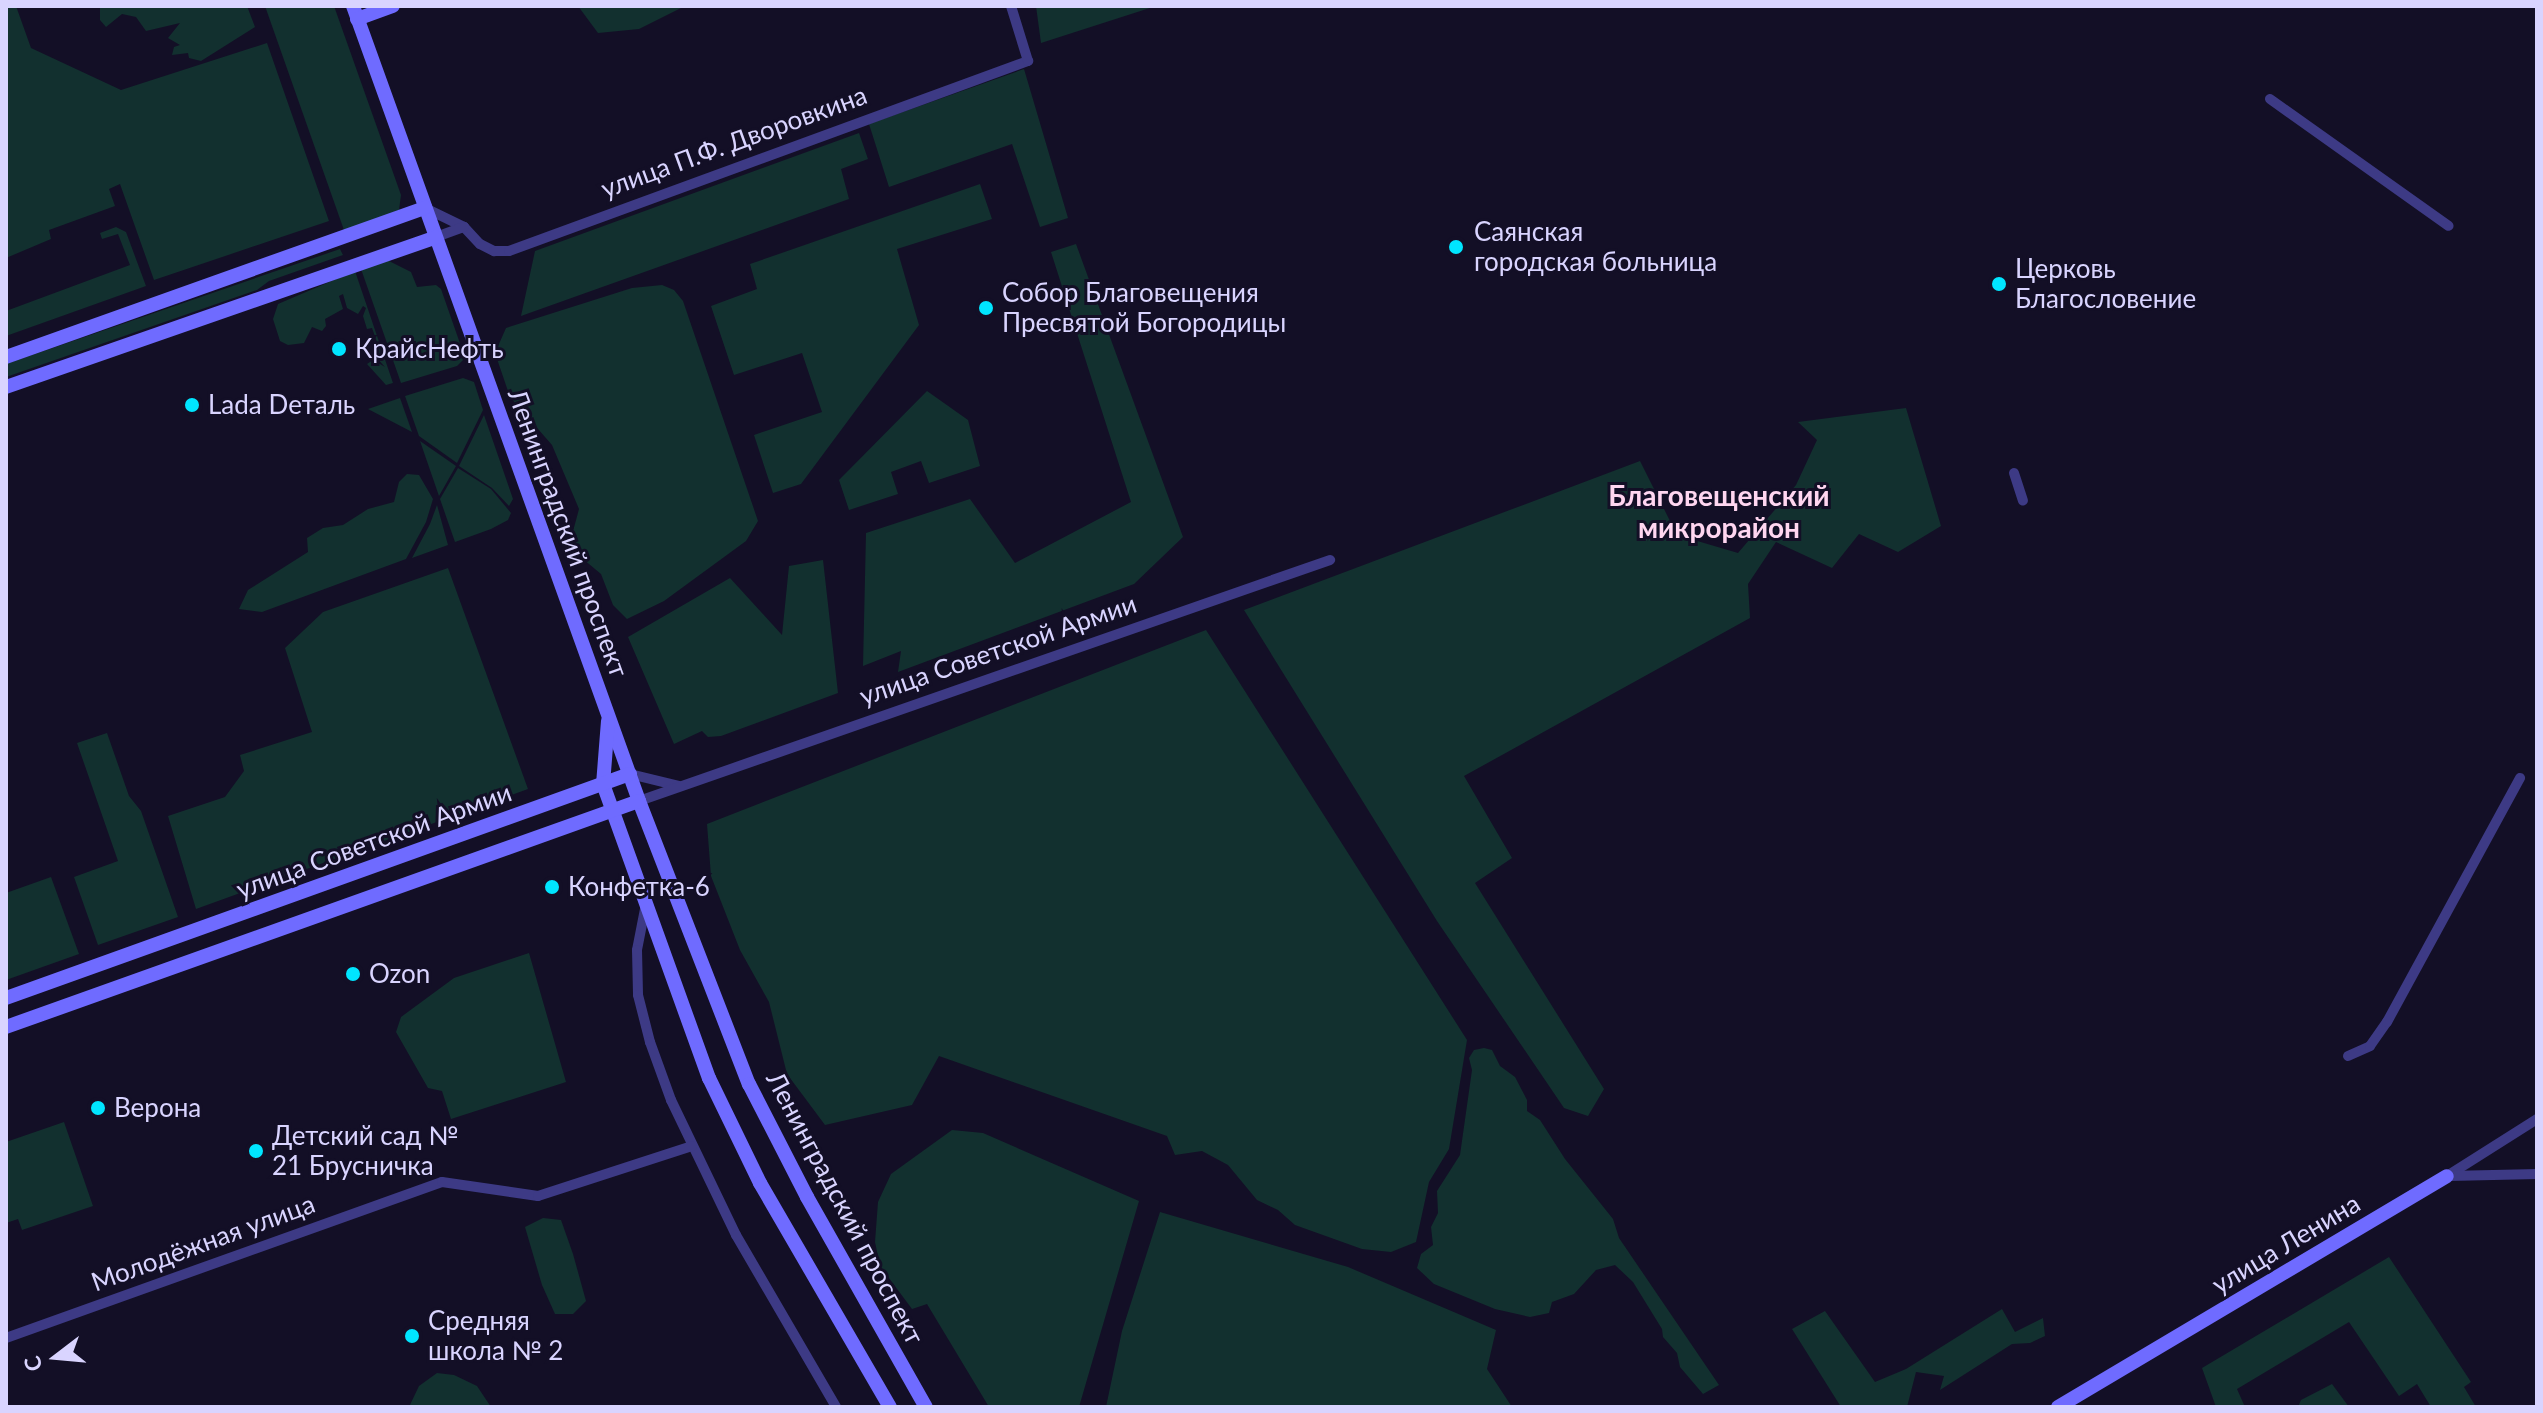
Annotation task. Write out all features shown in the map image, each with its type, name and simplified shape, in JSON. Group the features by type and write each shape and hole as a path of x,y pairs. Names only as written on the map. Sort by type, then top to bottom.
{"street":[{"path":"355,12 393,6"},
{"name":"улица П.Ф. Дворовкина","path":"425,208 464,227 480,244 494,251 509,251 1028,61 1011,6"},
{"name":"Ленинградский проспект","path":"355,12 639,801 767,1124 926,1407"},
{"path":"2270,99 2449,226"},
{"path":"6,357 425,208"},
{"path":"6,387 464,227"},
{"path":"2014,473 2023,501"},
{"name":"улица Советской Армии","path":"6,1027 681,786 1330,560"},
{"name":"Ленинградский проспект","path":"609,714 603,784 709,1078 760,1183 890,1407"},
{"path":"630,774 681,786"},
{"name":"улица Советской Армии","path":"6,998 630,774"},
{"path":"2348,1056 2370,1046 2387,1022 2520,778"},
{"path":"646,902 637,950 638,995 650,1042 692,1146 736,1235 836,1407"},
{"name":"улица Советской Армии","path":"220,922 229,949"},
{"name":"улица Ленина","path":"2058,1407 2447,1176 2537,1119"},
{"name":"Молодёжная улица","path":"6,1338 442,1182 538,1196 692,1146"},
{"path":"2447,1176 2537,1174"}],"green space":[{"path":"6,6 16,6 31,48 121,90 267,43 329,221 154,280 120,184 109,189 115,206 49,230 51,239 6,258"},
{"path":"100,6 247,6 255,27 201,61 189,58 188,53 172,55 174,47 180,45 168,38 180,23 146,31 136,17 122,14 106,27 100,20"},
{"path":"265,6 334,6 401,195 399,210 345,233"},
{"path":"578,6 685,6 639,29 598,33"},
{"path":"1036,6 1156,6 1041,43"},
{"path":"1024,69 1068,218 1040,227 1012,144 889,187 869,124"},
{"path":"859,133 868,159 841,169 849,199 521,316 535,251"},
{"path":"980,184 992,219 897,249 919,325 801,484 773,493 754,435 822,412 802,353 734,375 711,306 757,289 750,264"},
{"path":"116,227 126,232 146,286 6,336 6,311 130,265 118,234 102,239 100,233"},
{"path":"1076,244 1183,537 1134,584 898,672 901,651 863,666 866,533 970,499 1015,563 1131,502 1051,252"},
{"path":"340,249 343,255 269,281 257,290 6,377 6,364"},
{"path":"387,260 411,272 417,287 436,285 441,289 463,352 463,360 457,366 401,383 361,269"},
{"path":"355,271 393,383 386,385 367,364 373,360 385,367 376,357 374,346 378,345 372,328 367,329 363,316 366,308 363,306 358,314 347,308 343,294 339,296 343,309 325,319 326,326 322,331 312,327 304,343 288,345 280,341 273,319 278,304"},
{"path":"662,285 674,290 683,301 758,521 746,541 664,601 627,619 613,605 601,574 583,559 572,535 579,509 552,445 510,397 495,353 506,328 632,288"},
{"path":"463,378 474,382 483,410 457,463 419,436 405,396"},
{"path":"927,391 968,420 980,466 929,483 921,461 891,472 898,494 849,510 839,480"},
{"path":"400,398 412,432 368,409"},
{"path":"1906,408 1941,526 1898,552 1859,534 1832,568 1776,542 1748,584 1750,618 1464,776 1512,858 1475,883 1604,1089 1588,1116 1564,1108 1437,921 1244,610 1640,461 1677,535 1738,553 1796,485 1817,440 1798,422"},
{"path":"484,415 513,499 509,506 492,488 459,466"},
{"path":"420,441 456,466 439,496"},
{"path":"458,468 491,489 511,513 508,520 491,529 455,542 440,499"},
{"path":"407,474 419,475 433,499 426,522 406,559 262,612 239,609 248,590 308,552 307,538 323,528 343,525 368,509 394,502 399,482"},
{"path":"437,505 448,545 412,558 430,524"},
{"path":"823,560 838,693 721,736 708,737 702,731 674,744 628,637 730,578 782,635 789,566"},
{"path":"448,568 528,789 196,909 168,816 225,797 244,771 240,755 312,732 285,648 323,612"},
{"path":"1206,630 1467,1040 1449,1149 1429,1182 1416,1242 1391,1252 1362,1249 1295,1225 1278,1210 1257,1200 1228,1165 1202,1151 1175,1155 1167,1136 939,1056 912,1105 825,1125 787,1074 769,1002 740,950 711,876 707,824"},
{"path":"107,733 129,796 141,811 178,917 98,945 74,877 118,861 77,743"},
{"path":"51,877 79,954 6,980 6,893"},
{"path":"529,953 566,1082 451,1119 442,1091 428,1088 396,1032 401,1017 454,978"},
{"path":"1474,1050 1492,1050 1500,1066 1515,1077 1527,1100 1527,1111 1540,1120 1565,1159 1613,1219 1619,1238 1719,1385 1703,1394 1680,1367 1677,1353 1663,1337 1662,1329 1633,1282 1615,1265 1596,1270 1574,1294 1552,1302 1549,1313 1530,1317 1495,1309 1434,1284 1417,1268 1421,1254 1433,1245 1431,1227 1438,1213 1437,1191 1460,1155 1472,1070 1469,1058"},
{"path":"64,1122 93,1206 22,1230 18,1219 6,1223 6,1142"},
{"path":"952,1130 983,1133 1139,1201 1079,1407 989,1407 927,1304 912,1309 880,1266 875,1242 878,1202 891,1174"},
{"path":"1160,1212 1348,1267 1496,1330 1487,1369 1512,1407 1106,1407 1122,1331"},
{"path":"543,1218 561,1220 573,1254 586,1301 573,1314 555,1314 542,1285 525,1227"},
{"path":"2389,1257 2471,1382 2464,1387 2476,1407 2431,1407 2417,1384 2399,1396 2349,1322 2237,1389 2245,1407 2216,1407 2202,1368"},
{"path":"2002,1309 2015,1332 2043,1318 2045,1336 2030,1343 2012,1344 1940,1390 1944,1376 1916,1372 1907,1407 1841,1407 1792,1329 1825,1311 1875,1382 1906,1369"},
{"path":"437,1373 454,1375 477,1386 491,1407 409,1407 419,1386"},
{"path":"2332,1384 2349,1407 2298,1407 2301,1400"}],"place":[{"name":"Саянская городская больница","path":"1456,247"},
{"name":"Церковь Благословение","path":"1999,284"},
{"name":"Собор Благовещения Пресвятой Богородицы","path":"986,308"},
{"name":"КрайсНефть","path":"339,349"},
{"name":"Lada Dеталь","path":"192,405"},
{"name":"Конфетка-6","path":"552,887"},
{"name":"Ozon","path":"353,974"},
{"name":"Верона","path":"98,1108"},
{"name":"Детский сад № 21 Брусничка","path":"256,1151"},
{"name":"Средняя школа № 2","path":"412,1336"}],"district":[{"name":"Благовещенский микрорайон","path":"1719,511"}]}
